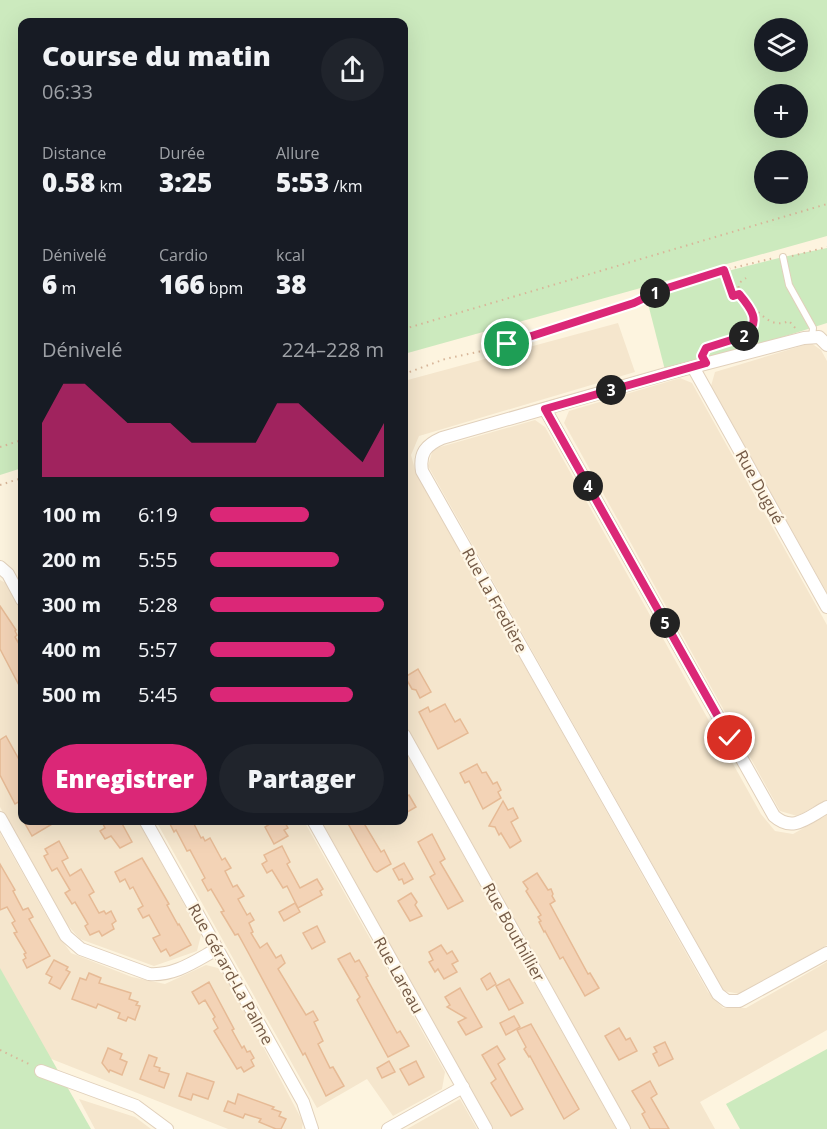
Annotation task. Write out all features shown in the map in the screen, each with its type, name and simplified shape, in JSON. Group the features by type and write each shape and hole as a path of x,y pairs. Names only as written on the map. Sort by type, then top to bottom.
{"street":[{"path":"812,337 819,338 827,345"},
{"name":"Rue La Fredière","path":"812,337 706,363 431,443 423,451 420,461 422,471 718,994 727,1001 739,1001 827,953"},
{"name":"Rue Dugué","path":"693,367 827,607"},
{"path":"545,409 774,816 782,823 791,825 827,807"},
{"path":"0,567 8,574 18,593"},
{"name":"Rue Bouthillier","path":"408,742 624,1129"},
{"path":"0,818 66,936 81,949 149,974 160,975 185,966 217,948"},
{"name":"Rue Gérard-La Palme","path":"148,825 303,1102 312,1129"},
{"name":"Rue Lareau","path":"316,825 486,1129"},
{"path":"42,1071 136,1106 167,1129"},
{"path":"388,1129 463,1087"}],"lane":[{"path":"783,257 789,285 813,328 812,337"}],"path":[{"path":"408,328 827,204"},
{"path":"408,372 445,358 487,350 613,310 661,290 724,270 827,247"},
{"path":"724,270 733,296 739,294"},
{"path":"706,363 702,356 706,348 744,336 752,327 754,314 739,294 739,282 746,278"},
{"path":"754,314 757,311 776,324 789,321 798,332"},
{"path":"0,447 18,441"},
{"path":"0,484 18,479"},
{"path":"0,1050 42,1071"}],"shaded area":[{"path":"618,323 635,372 419,436 411,455 416,473 708,992 723,1008 746,1008 827,962 827,1030 700,1102 715,1129 631,1129 408,733 408,380"},
{"path":"811,343 821,350 827,361 827,593 711,386 715,372"},
{"path":"680,378 692,383 827,625 827,800 797,816 780,811 564,423 569,411"},
{"path":"535,420 545,427 761,814 775,831 793,834 827,815 827,945 740,994 724,991 428,466 433,449"},
{"path":"0,580 8,584 18,603 18,825 140,825 201,935 197,951 154,966 80,939 62,919 0,807"},
{"path":"408,756 616,1129 493,1129 322,825 408,825"},
{"path":"158,825 306,825 445,1072 442,1089 393,1116 367,1079 317,1108"},
{"path":"0,833 55,931 71,953 132,977 165,984 206,965 222,969 303,1122 302,1129 228,1129 49,1058 0,969"},
{"path":"79,1099 135,1117 151,1129 95,1129"},
{"path":"460,1099 477,1129 407,1129"}],"green space":[{"path":"0,0 827,0 827,236 408,353 408,18 18,18 18,469 0,475"},
{"path":"827,248 827,323 666,374 645,292"},
{"path":"0,968 91,1129 0,1129"},
{"path":"827,1049 827,1129 740,1129 726,1104"}],"building":[{"path":"0,606 16,630 18,683 0,649"},
{"path":"418,669 431,692 420,698 408,682 408,675"},
{"path":"445,704 455,722 460,719 468,733 438,749 419,712 428,707 430,712"},
{"path":"6,736 18,758 18,802 15,804 0,775 0,740"},
{"path":"477,764 482,773 486,772 493,784 497,782 501,790 498,792 501,798 483,809 469,781 465,783 460,773"},
{"path":"408,796 416,807 408,812"},
{"path":"503,801 508,810 513,808 518,818 511,822 521,841 510,848 501,833 499,835 495,827 489,826"},
{"path":"26,825 51,825 32,836"},
{"path":"104,825 123,825 132,842 120,848 111,836 105,839 100,831 105,828"},
{"path":"170,825 194,825 201,838 203,837 205,841 210,838 222,860 225,858 231,868 225,871 233,887 237,885 244,896 238,899 247,915 250,913 254,920 249,923 253,932 251,933 260,948 267,943 276,958 281,955 285,963 278,969 306,1015 313,1011 318,1020 314,1022 323,1041 318,1044 330,1068 333,1067 344,1086 326,1096 305,1053 303,1055 238,934 235,935 221,912 224,911 211,889 208,891 202,880 205,878 190,850 187,851 176,830 174,832"},
{"path":"286,825 288,828 284,830 288,836 274,844 265,827"},
{"path":"349,825 365,825 381,852 384,850 391,864 377,872"},
{"path":"432,834 445,859 440,862 463,901 448,909 430,877 435,874 418,842"},
{"path":"59,841 68,858 62,861 70,876 81,869 94,892 89,895 99,913 104,911 106,914 111,911 116,921 112,924 114,929 102,936 99,931 90,935 85,926 88,924 75,902 72,904 65,893 70,890 57,868 52,871 44,856 48,854 45,849"},
{"path":"282,846 290,862 287,864 300,888 317,879 323,889 320,891 322,895 298,908 287,886 283,888 272,870 267,873 262,864 267,861 264,855"},
{"path":"142,858 191,945 170,956 166,949 161,952 153,938 160,935 149,915 143,918 138,909 143,906 133,887 130,889 125,879 120,882 115,872"},
{"path":"404,863 413,879 404,884 393,869"},
{"path":"0,864 23,910 28,908 33,917 29,919 50,956 27,968 23,960 26,958 24,954 26,953 14,933 17,932 12,923 15,921 7,907 0,910"},
{"path":"537,873 548,890 551,889 555,901 550,904 588,974 590,973 599,988 585,996 563,957 560,959 544,932 538,917 541,915 526,891 528,889 523,882"},
{"path":"411,893 422,916 410,921 398,901"},
{"path":"295,903 300,912 284,921 279,912"},
{"path":"317,926 325,942 312,949 303,933"},
{"path":"441,945 447,954 452,951 458,961 452,964 457,972 444,979 438,969 435,972 429,962 433,960 429,952"},
{"path":"350,953 355,962 359,960 397,1033 400,1031 409,1046 388,1057 357,1000 360,997 338,959"},
{"path":"54,960 68,967 66,970 70,972 60,989 49,983 52,977 46,974"},
{"path":"89,973 101,978 99,983 131,993 129,999 138,1002 136,1005 140,1006 135,1020 128,1017 126,1021 118,1018 120,1013 98,1004 96,1008 72,999 80,978 86,980"},
{"path":"490,973 496,984 487,990 481,979"},
{"path":"509,979 523,1003 509,1010 496,986"},
{"path":"209,982 242,1048 244,1046 247,1052 250,1051 254,1058 251,1060 254,1066 244,1072 241,1067 237,1069 214,1031 218,1028 213,1019 215,1017 205,1000 199,1004 192,992"},
{"path":"460,988 482,1027 466,1035 458,1022 466,1018 447,1007 450,1005 445,997"},
{"path":"514,1016 520,1027 506,1035 500,1023"},
{"path":"531,1024 579,1109 564,1119 524,1049 526,1047 517,1030"},
{"path":"619,1028 626,1040 630,1038 637,1051 619,1060 605,1036"},
{"path":"665,1042 673,1059 659,1066 653,1054 657,1052 654,1047"},
{"path":"497,1046 505,1059 498,1064 523,1109 511,1116 491,1083 496,1079 482,1055"},
{"path":"108,1048 122,1054 120,1059 127,1062 122,1075 110,1070 109,1072 102,1063"},
{"path":"149,1055 157,1058 154,1066 160,1068 159,1071 169,1074 164,1088 140,1079"},
{"path":"389,1061 395,1072 382,1078 377,1068"},
{"path":"416,1061 424,1077 409,1085 400,1069"},
{"path":"187,1073 214,1082 208,1099 193,1094 191,1100 179,1096"},
{"path":"650,1081 657,1094 651,1098 669,1129 650,1129 642,1114 645,1112 632,1091"},
{"path":"238,1094 274,1107 272,1109 281,1112 279,1116 286,1119 281,1129 259,1122 261,1119 245,1114 243,1118 224,1111 228,1101 235,1104"}],"route":[{"path":"507,344 634,303 661,290 724,270 733,296 739,294 754,314 752,327 744,336 706,348 702,356 706,363 545,409 730,738"}]}
